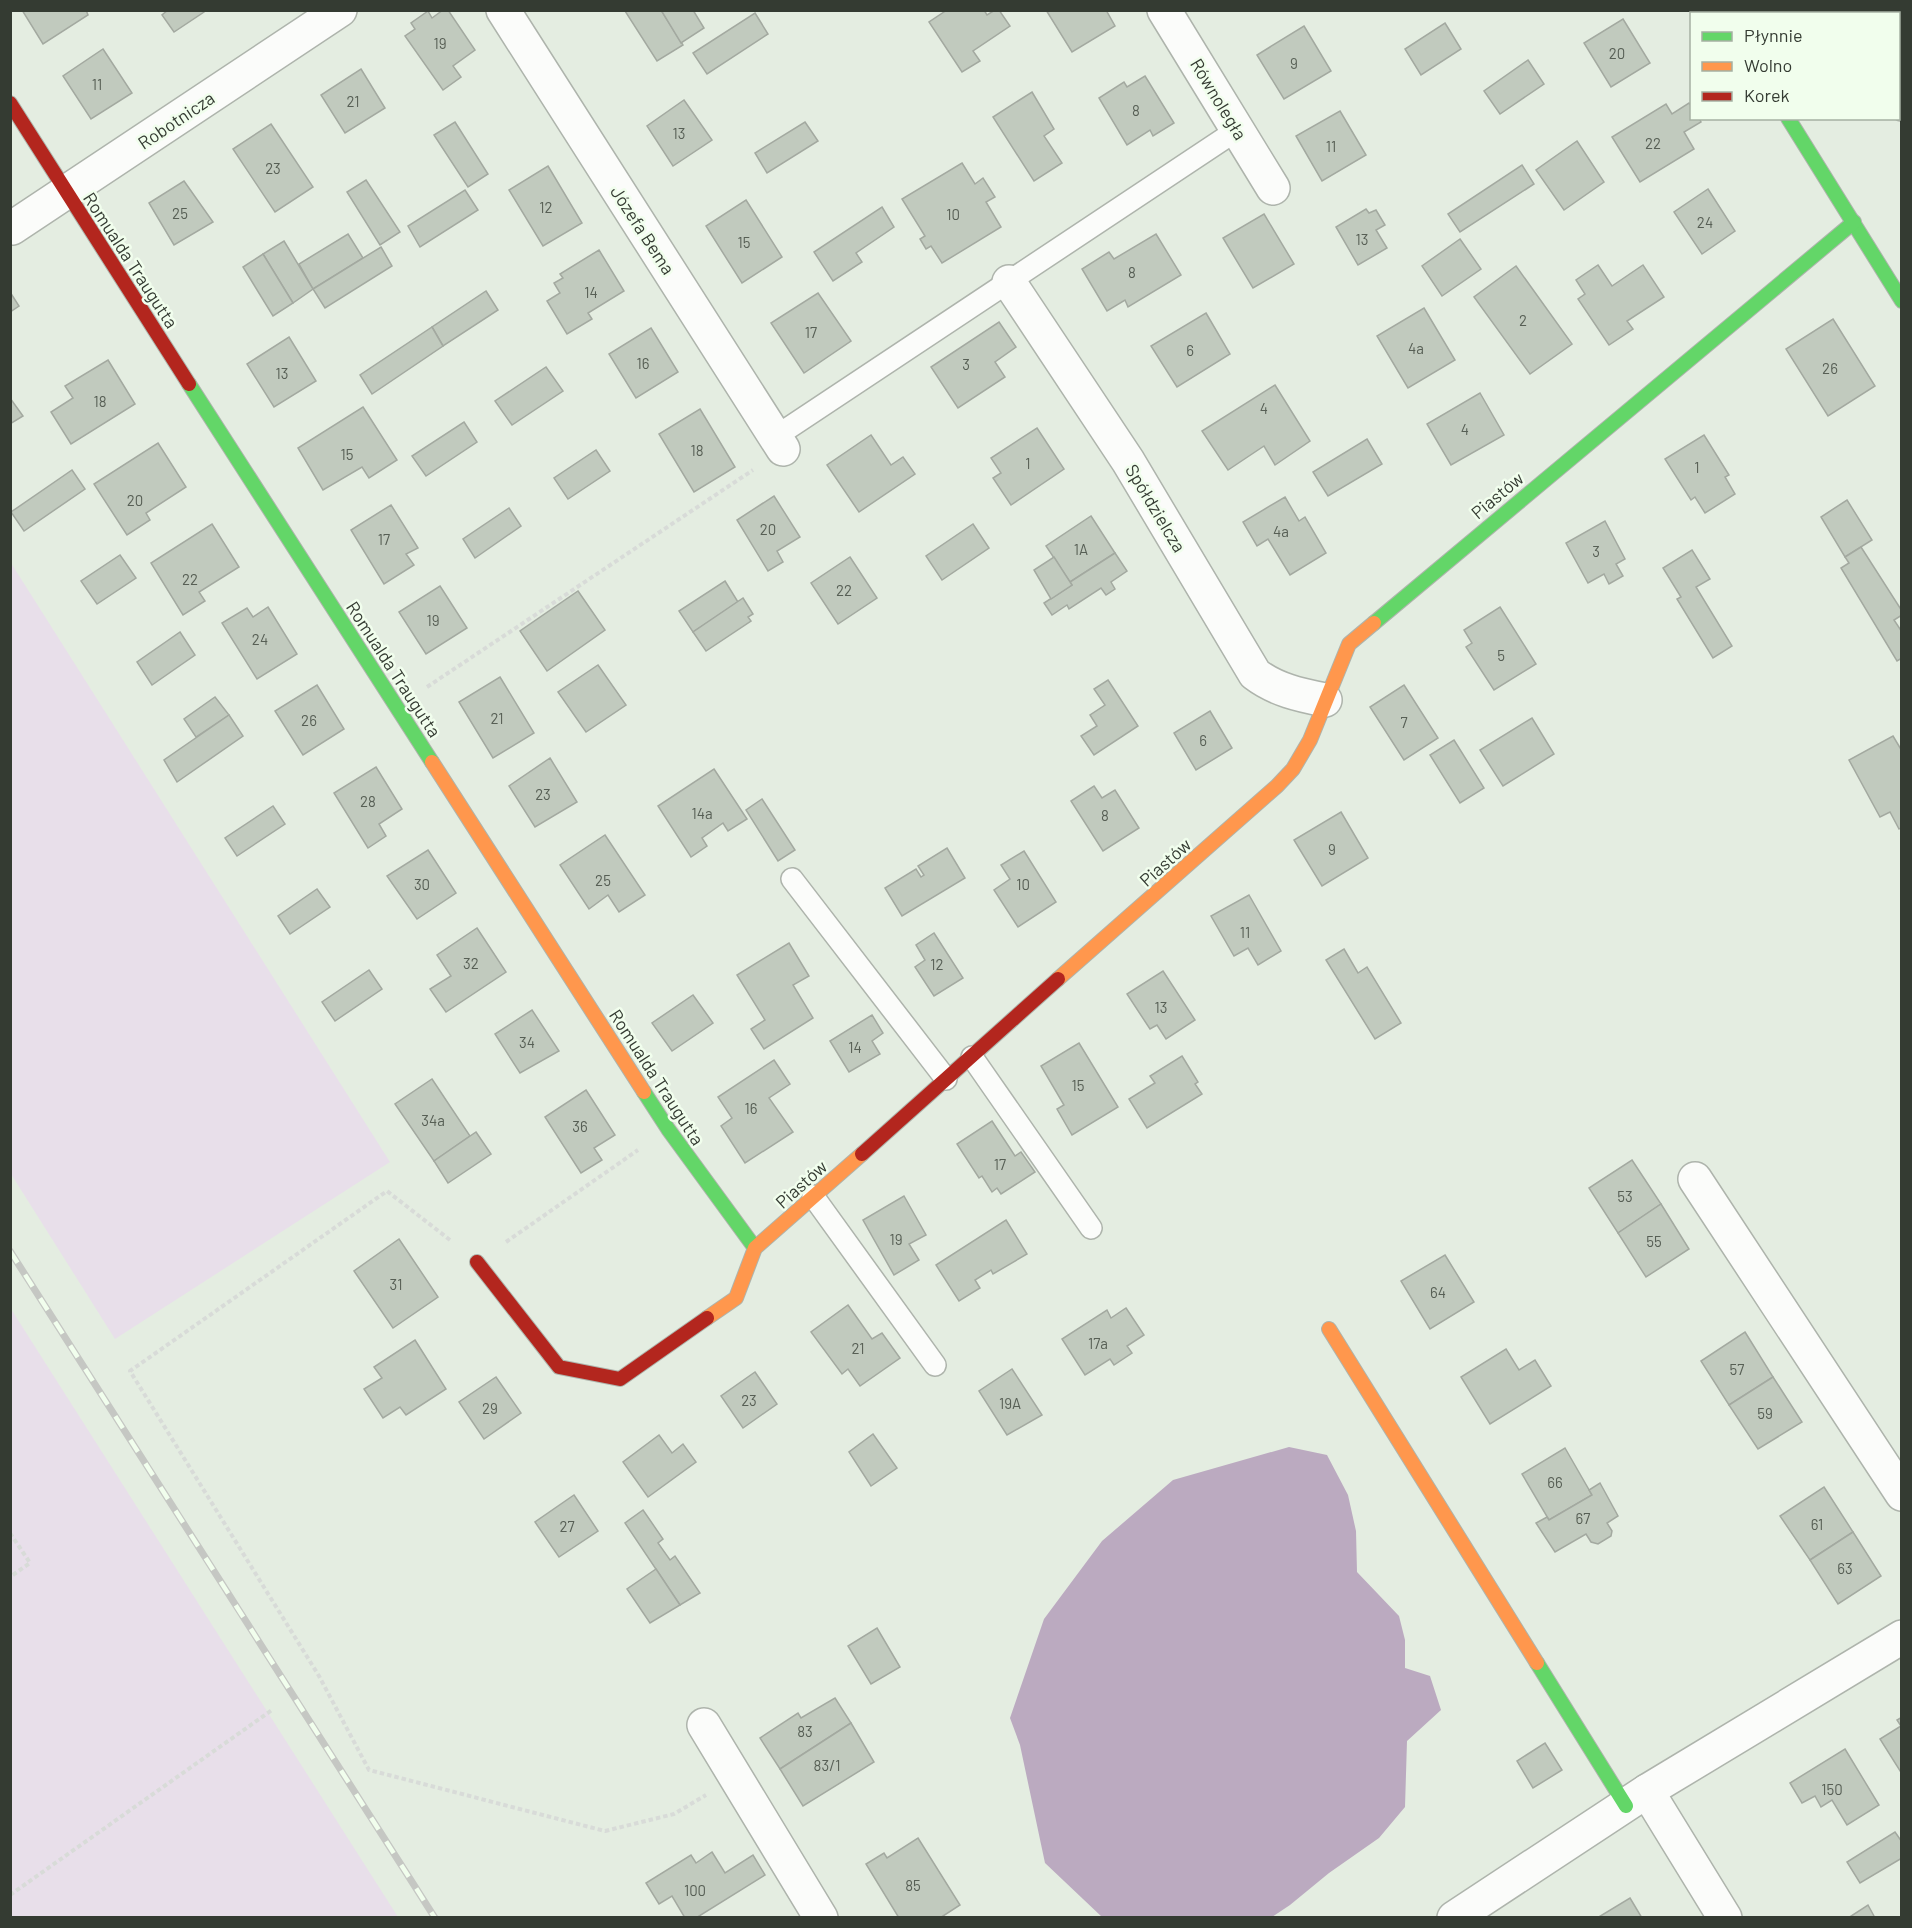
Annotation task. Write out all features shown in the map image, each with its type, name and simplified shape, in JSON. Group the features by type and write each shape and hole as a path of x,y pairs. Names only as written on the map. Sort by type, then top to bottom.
{"street":[{"name":"Robotnicza","path":"12,228 340,10"},
{"name":"Józefa Bema","path":"503,10 779,443"},
{"name":"Równoległa","path":"1164,10 1273,188"},
{"name":"Romualda Traugutta","path":"10,104 668,1129 755,1248"},
{"path":"1789,120 1902,302"},
{"name":"Piastów","path":"477,1262 559,1367 620,1379 736,1298 755,1248 1277,786 1293,769 1308,743 1338,664 1349,644 1854,222"},
{"name":"Spółdzielcza","path":"1009,282 1128,461 1255,674 1290,693 1325,700"},
{"path":"1695,1179 1902,1494"},
{"path":"1329,1329 1637,1799 1725,1917"},
{"path":"1454,1917 1637,1799 1902,1637"},
{"path":"704,1725 821,1917"}],"lane":[{"path":"779,443 1009,282 1237,129"},
{"path":"792,879 946,1079"},
{"path":"972,1057 1091,1228"},
{"path":"813,1196 935,1365"}],"path":[{"path":"397,707 779,443"},
{"path":"668,1129 477,1262 387,1191 130,1371 319,1676 369,1770 605,1831 674,1814 734,1777"},
{"path":"10,1533 30,1563 10,1577"},
{"path":"10,1895 272,1710"}],"shaded area":[{"path":"11,563 390,1162 115,1339 11,1174"},
{"path":"11,1309 398,1917 11,1917"},
{"path":"1289,1447 1327,1455 1348,1495 1356,1531 1357,1572 1399,1616 1405,1640 1405,1668 1430,1676 1441,1710 1407,1741 1405,1807 1379,1838 1272,1917 1102,1917 1045,1863 1020,1745 1010,1718 1044,1619 1102,1541 1173,1480"}],"building":[{"path":"22,10 86,10 88,15 43,44"},
{"path":"168,10 203,10 204,12 174,32 162,15"},
{"path":"443,10 448,10 475,50 453,66 461,77 443,90 405,36 415,29 411,23 428,11 432,18"},
{"path":"661,10 683,45 657,61 625,11"},
{"path":"661,10 693,10 704,28 681,43"},
{"path":"947,10 984,10 987,15 999,10 1010,26 973,51 980,61 962,72 929,22"},
{"path":"1046,10 1106,10 1115,26 1072,52"},
{"path":"755,13 768,34 707,74 693,53"},
{"path":"1623,19 1650,63 1611,87 1584,43"},
{"path":"1445,23 1461,49 1421,75 1405,49"},
{"path":"1304,26 1331,71 1284,99 1257,55"},
{"path":"103,49 132,93 91,119 63,76"},
{"path":"1528,60 1544,84 1500,114 1484,91"},
{"path":"361,69 385,108 345,133 321,95"},
{"path":"1145,76 1174,123 1153,136 1150,130 1127,145 1099,98 1124,82 1127,87"},
{"path":"1032,92 1054,129 1044,136 1062,163 1034,181 993,117"},
{"path":"684,100 712,140 673,166 647,126"},
{"path":"1689,103 1690,120 1700,120 1701,122 1684,132 1694,149 1640,182 1612,137 1666,104 1672,114"},
{"path":"1340,111 1366,155 1322,181 1296,136"},
{"path":"455,122 488,174 468,187 434,135"},
{"path":"805,122 818,141 767,173 755,153"},
{"path":"271,124 313,187 275,212 233,149"},
{"path":"1577,141 1604,182 1564,210 1536,170"},
{"path":"962,163 975,184 983,178 995,197 986,202 1001,227 942,263 931,246 926,249 920,239 925,236 902,199"},
{"path":"1522,165 1534,184 1460,232 1448,214"},
{"path":"548,166 582,223 543,246 509,190"},
{"path":"366,180 400,232 380,245 347,192"},
{"path":"184,181 213,222 174,245 149,203"},
{"path":"1708,189 1735,231 1702,254 1674,212"},
{"path":"465,190 478,210 420,247 408,226"},
{"path":"746,200 782,257 742,283 706,226"},
{"path":"882,207 894,227 856,253 862,262 833,281 814,252"},
{"path":"1366,209 1369,213 1376,210 1385,225 1376,230 1387,248 1358,265 1336,227"},
{"path":"1264,214 1294,264 1253,288 1223,238"},
{"path":"348,234 363,258 313,289 299,264"},
{"path":"1156,234 1181,275 1128,307 1125,300 1107,311 1082,269 1109,252 1114,259"},
{"path":"1460,239 1481,269 1442,296 1422,266"},
{"path":"284,241 313,289 293,303 263,254"},
{"path":"381,247 392,266 325,308 313,289"},
{"path":"599,250 624,291 588,313 592,319 567,334 547,301 560,293 554,283 563,278 560,274"},
{"path":"263,254 293,303 273,316 243,267"},
{"path":"1598,265 1612,286 1643,265 1664,297 1627,321 1633,329 1609,345 1578,299 1585,294 1576,280"},
{"path":"1516,266 1572,344 1530,374 1474,297"},
{"path":"486,291 498,310 443,346 432,327"},
{"path":"10,292 19,306 10,312"},
{"path":"818,293 851,341 804,373 771,323"},
{"path":"1424,308 1455,360 1408,388 1377,336"},
{"path":"1206,313 1230,354 1177,387 1151,346"},
{"path":"1833,319 1875,386 1828,416 1786,349"},
{"path":"999,322 1016,347 995,362 1005,377 958,408 931,367"},
{"path":"432,327 443,346 372,394 360,375"},
{"path":"651,328 678,372 636,398 609,354"},
{"path":"289,337 316,381 274,407 247,364"},
{"path":"108,360 135,404 71,444 51,412 73,398 65,386"},
{"path":"546,367 563,391 512,425 495,401"},
{"path":"1275,385 1310,441 1275,465 1264,446 1228,470 1202,431"},
{"path":"1480,393 1504,435 1451,465 1427,424"},
{"path":"10,398 23,416 10,424"},
{"path":"363,407 397,460 369,478 362,467 323,490 298,448"},
{"path":"700,409 735,467 694,492 659,434"},
{"path":"464,422 477,442 426,476 412,456"},
{"path":"1037,428 1064,469 1011,505 993,478 1001,473 991,458"},
{"path":"871,435 891,465 903,457 915,474 859,512 827,465"},
{"path":"1704,435 1729,475 1725,477 1735,494 1705,513 1695,497 1691,500 1665,459"},
{"path":"1367,439 1382,464 1328,496 1313,472"},
{"path":"158,443 186,487 146,513 150,520 127,535 94,484"},
{"path":"596,450 610,471 568,499 554,478"},
{"path":"72,470 85,489 24,531 11,512"},
{"path":"774,496 800,537 777,551 783,562 768,571 737,520"},
{"path":"1285,497 1299,521 1305,517 1326,553 1290,575 1268,539 1257,546 1243,522"},
{"path":"1847,500 1872,540 1845,557 1821,517"},
{"path":"391,505 418,548 406,554 414,565 384,584 351,530"},
{"path":"509,508 521,526 475,558 463,539"},
{"path":"1091,516 1115,553 1070,582 1046,546"},
{"path":"1605,521 1625,559 1616,564 1623,576 1609,584 1604,574 1588,583 1566,543"},
{"path":"212,524 239,567 199,592 205,601 183,615 151,563"},
{"path":"973,524 989,548 942,580 926,556"},
{"path":"1861,547 1902,611 1902,615 1894,620 1902,632 1902,658 1897,661 1841,568 1849,563 1845,557"},
{"path":"1692,550 1710,579 1696,587 1732,646 1713,658 1677,599 1681,597 1663,568"},
{"path":"1115,553 1127,571 1111,582 1115,589 1106,595 1101,588 1069,609 1067,605 1052,615 1044,603 1072,585 1070,582"},
{"path":"120,555 136,578 97,604 81,581"},
{"path":"850,557 877,598 838,624 811,583"},
{"path":"1054,557 1072,585 1051,599 1034,570"},
{"path":"725,581 738,602 693,632 679,611"},
{"path":"440,586 467,628 426,654 399,612"},
{"path":"578,591 605,630 547,671 520,631"},
{"path":"743,598 753,614 748,617 751,621 706,651 693,632"},
{"path":"268,607 297,654 257,679 222,623 247,608 253,617"},
{"path":"1500,607 1536,664 1494,690 1466,647 1472,643 1464,630"},
{"path":"180,632 195,655 152,685 137,662"},
{"path":"598,665 626,705 586,732 558,692"},
{"path":"500,677 534,733 493,758 459,702"},
{"path":"1108,680 1138,726 1094,755 1081,736 1097,726 1090,715 1105,705 1094,689"},
{"path":"317,685 344,729 303,755 275,711"},
{"path":"1404,685 1438,738 1404,760 1370,707"},
{"path":"215,697 229,715 196,737 184,719"},
{"path":"1210,711 1232,748 1196,770 1174,733"},
{"path":"229,715 243,736 177,782 164,760"},
{"path":"1532,718 1554,754 1503,786 1480,750"},
{"path":"1893,736 1902,751 1902,827 1899,829 1890,812 1880,817 1849,760"},
{"path":"1454,740 1484,788 1460,803 1430,755"},
{"path":"550,758 577,802 535,827 509,786"},
{"path":"376,767 402,809 379,824 386,836 368,848 334,793"},
{"path":"714,769 747,819 728,831 723,823 702,838 707,846 691,857 658,806"},
{"path":"1094,786 1102,798 1115,790 1139,828 1103,851 1071,801"},
{"path":"762,799 795,850 778,861 746,810"},
{"path":"273,806 285,824 237,856 225,838"},
{"path":"1341,812 1368,858 1322,886 1294,840"},
{"path":"605,835 645,895 619,912 608,895 589,909 560,865"},
{"path":"947,848 965,878 902,916 885,888 916,869 921,877 924,875 918,866"},
{"path":"428,850 456,893 417,919 387,876"},
{"path":"1024,851 1056,902 1018,927 994,890 1010,879 1001,865"},
{"path":"317,889 330,907 290,934 278,916"},
{"path":"1249,895 1281,951 1258,965 1248,948 1234,956 1211,916"},
{"path":"477,928 506,972 446,1012 430,989 451,976 437,955"},
{"path":"934,933 963,978 934,996 915,967 925,960 916,945"},
{"path":"789,943 809,976 793,985 813,1018 764,1049 751,1029 765,1020 737,975"},
{"path":"1344,949 1358,973 1367,967 1401,1023 1375,1039 1326,960"},
{"path":"369,970 382,989 335,1021 322,1002"},
{"path":"1163,971 1195,1020 1166,1039 1157,1025 1150,1029 1127,994"},
{"path":"693,995 713,1023 672,1051 652,1023"},
{"path":"532,1010 559,1051 520,1073 495,1034"},
{"path":"872,1015 883,1033 872,1041 880,1054 849,1072 830,1041"},
{"path":"1079,1043 1118,1107 1072,1135 1057,1109 1064,1105 1041,1066"},
{"path":"1182,1056 1198,1082 1195,1084 1202,1094 1147,1128 1129,1099 1155,1083 1150,1076"},
{"path":"774,1060 790,1084 769,1098 793,1132 745,1163 721,1126 732,1118 718,1097"},
{"path":"432,1079 470,1136 434,1161 395,1104"},
{"path":"586,1090 615,1135 594,1148 602,1160 581,1173 545,1117"},
{"path":"992,1121 1015,1156 1021,1152 1035,1172 1001,1194 997,1188 992,1192 982,1176 979,1178 957,1144"},
{"path":"476,1132 491,1154 448,1183 434,1161"},
{"path":"1632,1160 1661,1204 1618,1233 1589,1188"},
{"path":"904,1196 926,1235 909,1244 919,1260 894,1275 863,1220"},
{"path":"1661,1204 1689,1249 1646,1277 1618,1233"},
{"path":"1006,1220 1027,1254 993,1274 991,1270 975,1280 980,1288 959,1301 936,1265"},
{"path":"399,1239 438,1297 393,1328 354,1271"},
{"path":"1445,1255 1474,1302 1430,1329 1401,1281"},
{"path":"848,1305 872,1339 882,1333 900,1358 860,1386 848,1369 842,1374 811,1332"},
{"path":"1126,1308 1144,1335 1127,1346 1132,1353 1114,1365 1110,1359 1085,1375 1062,1339 1107,1310 1111,1318"},
{"path":"1745,1332 1773,1377 1729,1405 1701,1361"},
{"path":"415,1340 446,1389 406,1415 400,1407 383,1418 364,1389 382,1378 374,1367"},
{"path":"1506,1349 1519,1370 1535,1360 1551,1386 1490,1424 1461,1377"},
{"path":"1012,1369 1042,1415 1007,1435 979,1391"},
{"path":"755,1372 777,1404 743,1428 721,1396"},
{"path":"496,1377 521,1413 484,1439 459,1402"},
{"path":"1773,1377 1802,1422 1758,1449 1729,1405"},
{"path":"873,1434 897,1468 871,1486 849,1452"},
{"path":"659,1435 672,1453 683,1444 696,1462 648,1497 623,1462"},
{"path":"1565,1448 1592,1495 1549,1520 1522,1474"},
{"path":"1600,1483 1618,1516 1607,1523 1612,1531 1611,1536 1598,1544 1591,1542 1586,1534 1555,1552 1536,1523 1547,1517 1549,1520 1592,1495 1589,1490"},
{"path":"1824,1487 1853,1532 1810,1560 1780,1516"},
{"path":"574,1495 598,1531 559,1557 535,1522"},
{"path":"643,1510 663,1539 658,1543 670,1560 675,1556 700,1593 680,1605 625,1523"},
{"path":"1853,1532 1881,1576 1838,1604 1810,1560"},
{"path":"656,1569 680,1605 650,1623 627,1589"},
{"path":"877,1628 900,1667 871,1684 848,1646"},
{"path":"835,1698 851,1723 780,1769 760,1738 798,1713 801,1718"},
{"path":"1902,1717 1902,1774 1880,1739 1901,1726 1897,1720"},
{"path":"851,1723 874,1762 803,1806 780,1769"},
{"path":"1545,1743 1562,1770 1533,1788 1517,1761"},
{"path":"1845,1749 1879,1805 1847,1825 1832,1800 1821,1807 1815,1796 1802,1803 1790,1783"},
{"path":"1895,1832 1902,1842 1902,1858 1860,1883 1847,1862"},
{"path":"918,1838 960,1905 940,1918 899,1918 866,1864 884,1853 887,1858"},
{"path":"712,1852 725,1873 753,1855 765,1875 696,1918 685,1918 672,1896 659,1904 646,1883 691,1855 696,1863"},
{"path":"1630,1898 1642,1918 1597,1918"},
{"path":"1868,1905 1875,1918 1848,1918"}],"railway":[{"path":"10,1251 435,1918"}],"traffic: fast":[{"path":"1789,120 1902,301"},
{"path":"1374,623 1854,222"},
{"path":"189,384 432,762"},
{"path":"644,1092 668,1129 755,1248"},
{"path":"1537,1663 1626,1806"}],"traffic: slow":[{"path":"1058,979 1277,786 1293,769 1310,740 1349,644 1374,623"},
{"path":"432,762 644,1092"},
{"path":"707,1318 736,1298 755,1248 862,1154"},
{"path":"1329,1329 1537,1663"}],"traffic: jam":[{"path":"10,103 189,384"},
{"path":"862,1154 1058,979"},
{"path":"477,1262 559,1367 620,1379 707,1318"}]}
